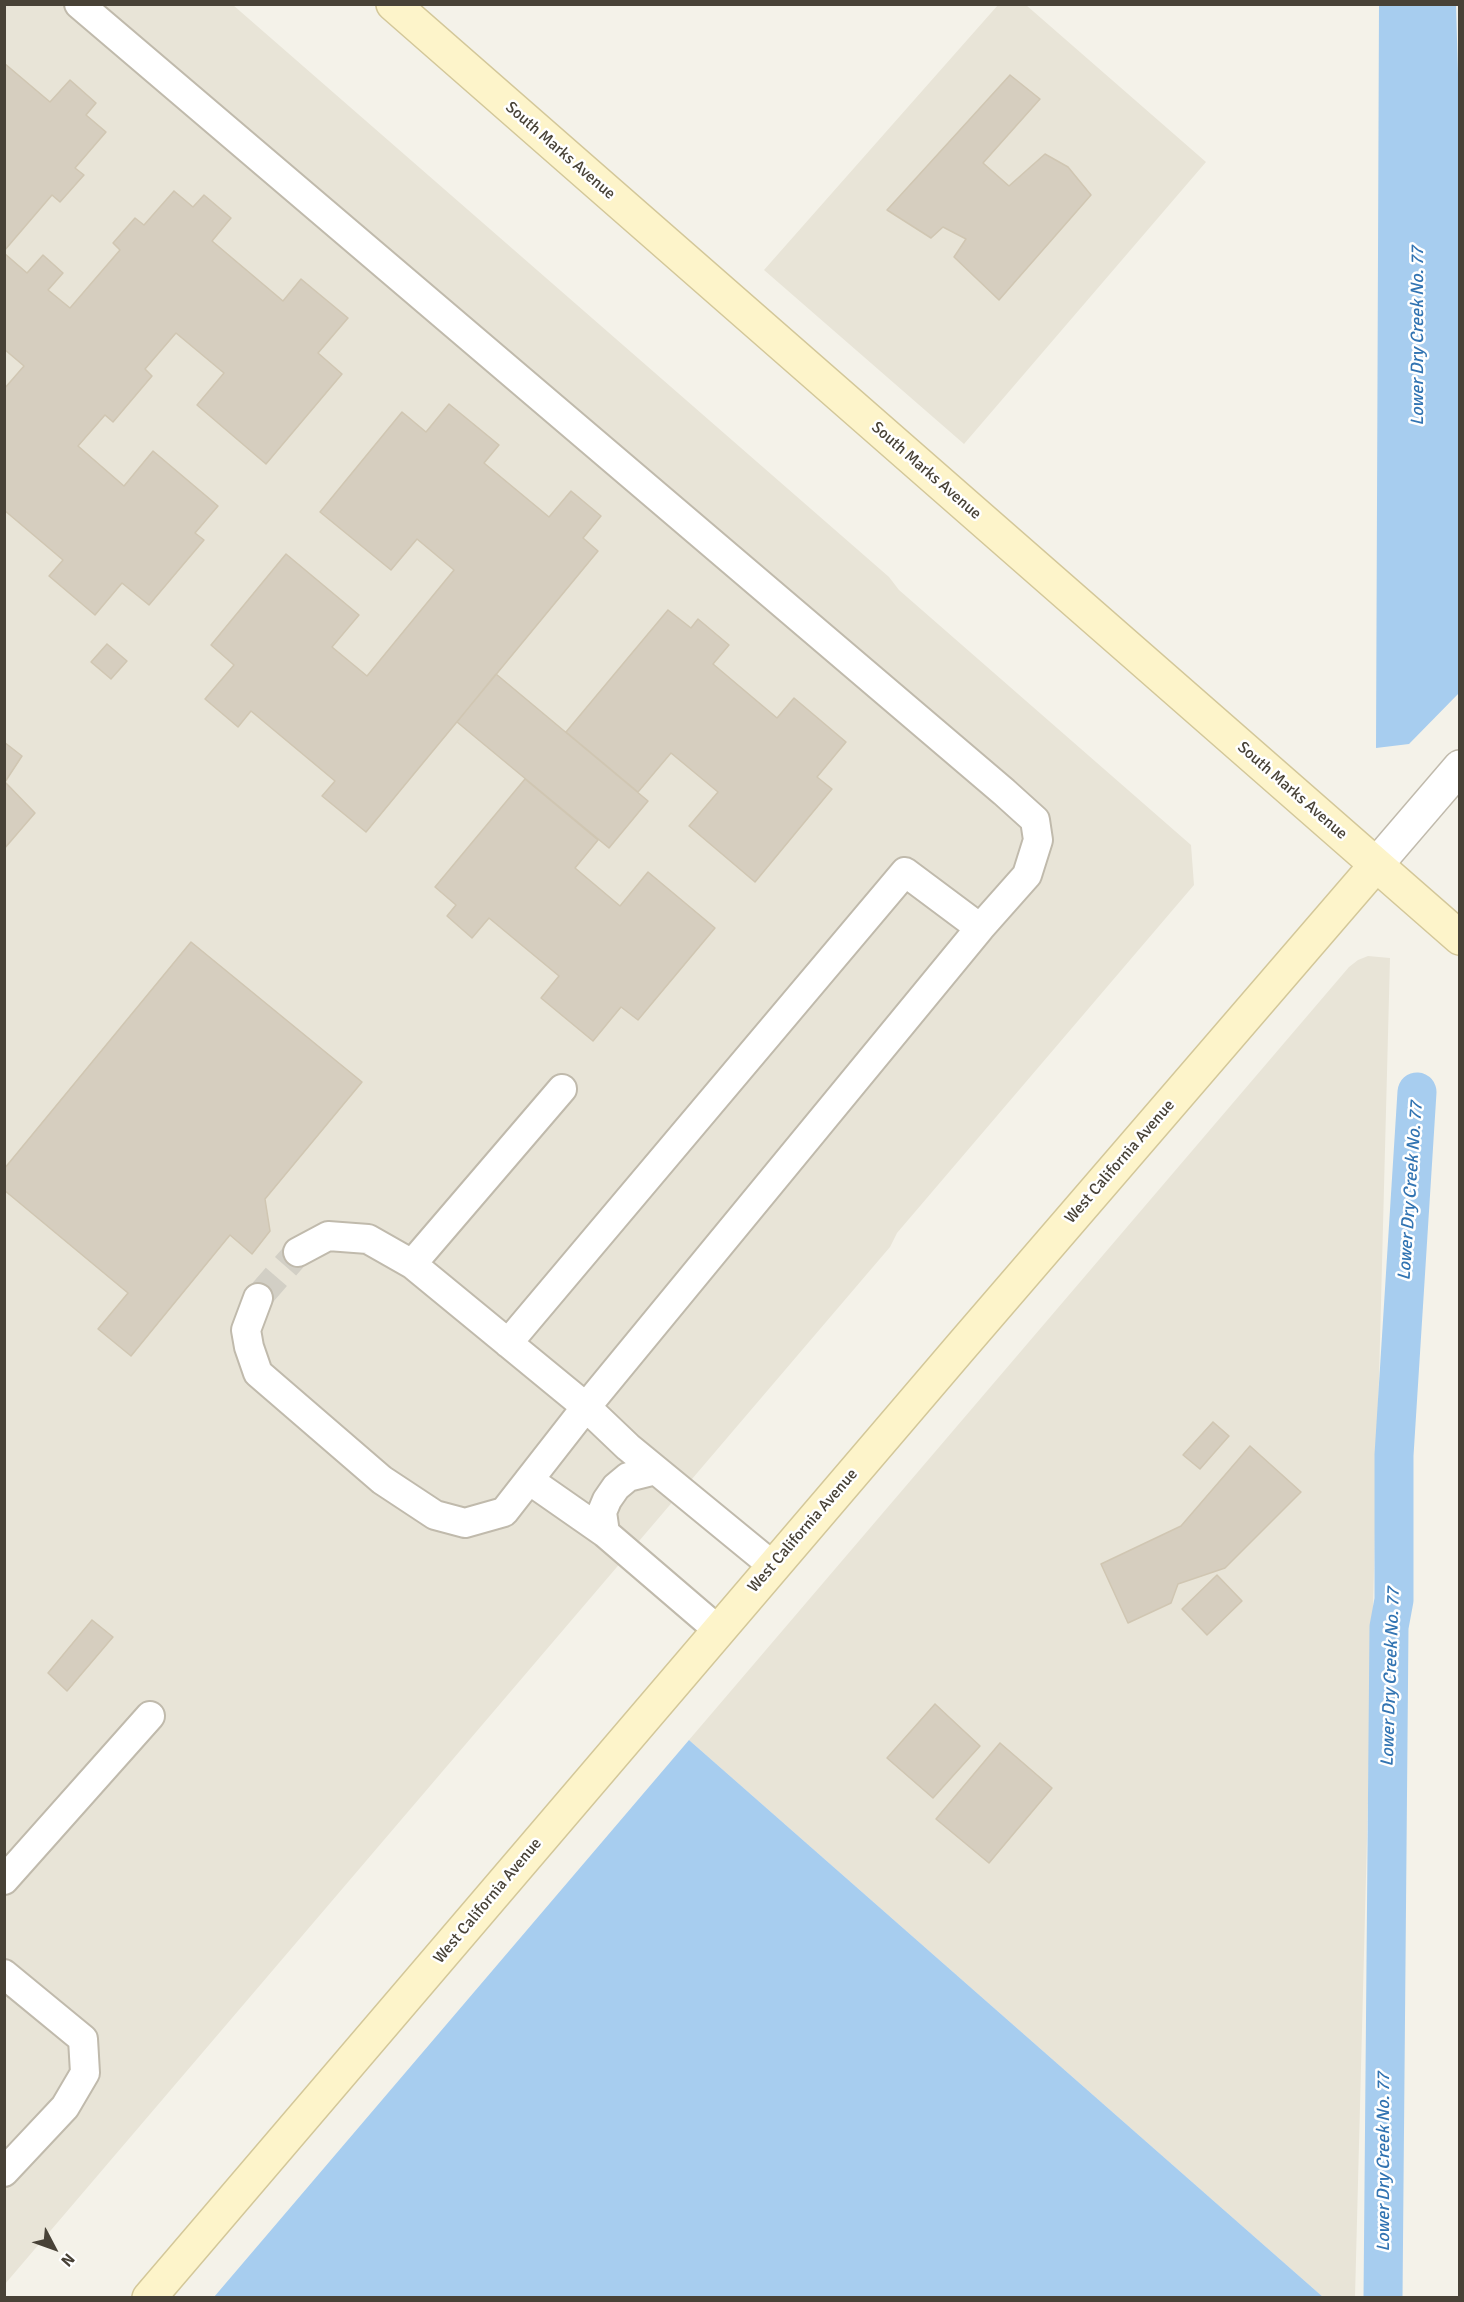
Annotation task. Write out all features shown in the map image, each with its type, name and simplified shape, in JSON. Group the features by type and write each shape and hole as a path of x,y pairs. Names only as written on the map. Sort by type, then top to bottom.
{"main road":[{"name":"South Marks Avenue","path":"393,4 1460,938"},
{"name":"West California Avenue","path":"149,2298 718,1630 1376,865"}],"street":[{"path":"79,4 1004,792 1035,820 1038,840 1027,875 980,928 586,1407 504,1512 465,1523 435,1515 382,1480 258,1373 246,1330 258,1298"},
{"name":"West California Avenue","path":"1376,865 1460,767"},
{"path":"508,1343 905,872 980,928"},
{"path":"412,1264 562,1089"},
{"path":"298,1252 328,1236 368,1239 412,1264 586,1407 656,1470 773,1566"},
{"path":"605,1533 602,1512 616,1487 628,1477 656,1470"},
{"path":"529,1480 605,1533 718,1630"},
{"path":"4,1880 150,1716"},
{"path":"4,1974 83,2040 85,2073 65,2107 4,2172"}],"shaded area":[{"path":"5,5 233,5 889,577 899,590 1191,845 1194,885 897,1233 890,1247 5,2284"},
{"path":"998,5 1026,5 1206,162 964,444 764,270"},
{"path":"1368,956 1390,958 1355,2297 1323,2297 689,1740 1349,967"}],"water":[{"path":"1379,5 1456,5 1460,142 1460,692 1409,744 1376,748"},
{"path":"689,1740 1323,2297 214,2297"}],"building":[{"path":"4,63 50,102 70,80 96,103 86,115 106,132 75,168 84,175 60,202 52,195 4,251"},
{"path":"1010,75 1040,99 983,163 1009,186 1045,154 1068,167 1091,195 999,300 954,257 966,239 943,227 931,238 887,210"},
{"path":"174,191 193,207 204,195 231,218 212,241 283,301 301,279 348,318 318,353 342,374 266,464 197,405 224,373 176,333 145,369 152,376 113,422 105,415 78,446 124,486 153,451 218,506 195,533 204,540 149,605 122,583 95,615 49,576 63,560 4,510 4,389 24,366 4,349 4,253 27,273 43,255 63,273 48,290 70,308 120,250 113,243 135,218 144,225"},
{"path":"449,404 499,445 484,463 549,517 571,491 601,516 583,538 598,551 366,832 322,796 335,781 251,711 238,727 205,699 234,665 211,645 286,554 359,615 332,647 367,676 454,570 417,539 391,570 320,512 402,412 426,432"},
{"path":"668,610 691,628 698,619 729,645 713,664 777,718 794,698 846,742 817,777 832,789 755,882 689,826 718,792 671,753 638,792 566,732"},
{"path":"107,644 127,661 111,679 91,662"},
{"path":"496,674 648,801 609,848 457,722"},
{"path":"4,742 22,756 5,782 35,813 4,849"},
{"path":"525,779 598,840 575,868 620,906 648,872 715,928 638,1020 621,1007 593,1041 541,998 559,976 489,918 472,938 447,916 456,905 435,887"},
{"path":"191,942 362,1082 265,1199 270,1231 252,1254 230,1235 131,1356 98,1329 128,1293 4,1190 4,1169"},
{"path":"1213,1422 1229,1436 1200,1469 1183,1455"},
{"path":"1250,1446 1301,1492 1225,1568 1178,1584 1171,1603 1128,1623 1101,1564 1181,1526"},
{"path":"1217,1575 1242,1601 1207,1635 1182,1609"},
{"path":"92,1620 113,1637 67,1691 48,1673"},
{"path":"935,1704 980,1746 933,1798 887,1758"},
{"path":"1000,1743 1052,1788 989,1863 936,1819"}],"waterway":[{"name":"Lower Dry Creek No. 77","path":"1383,2298 1389,1627 1394,1600 1394,1455 1417,1092"}],"tunnel":[{"path":"258,1298 298,1252"}]}
